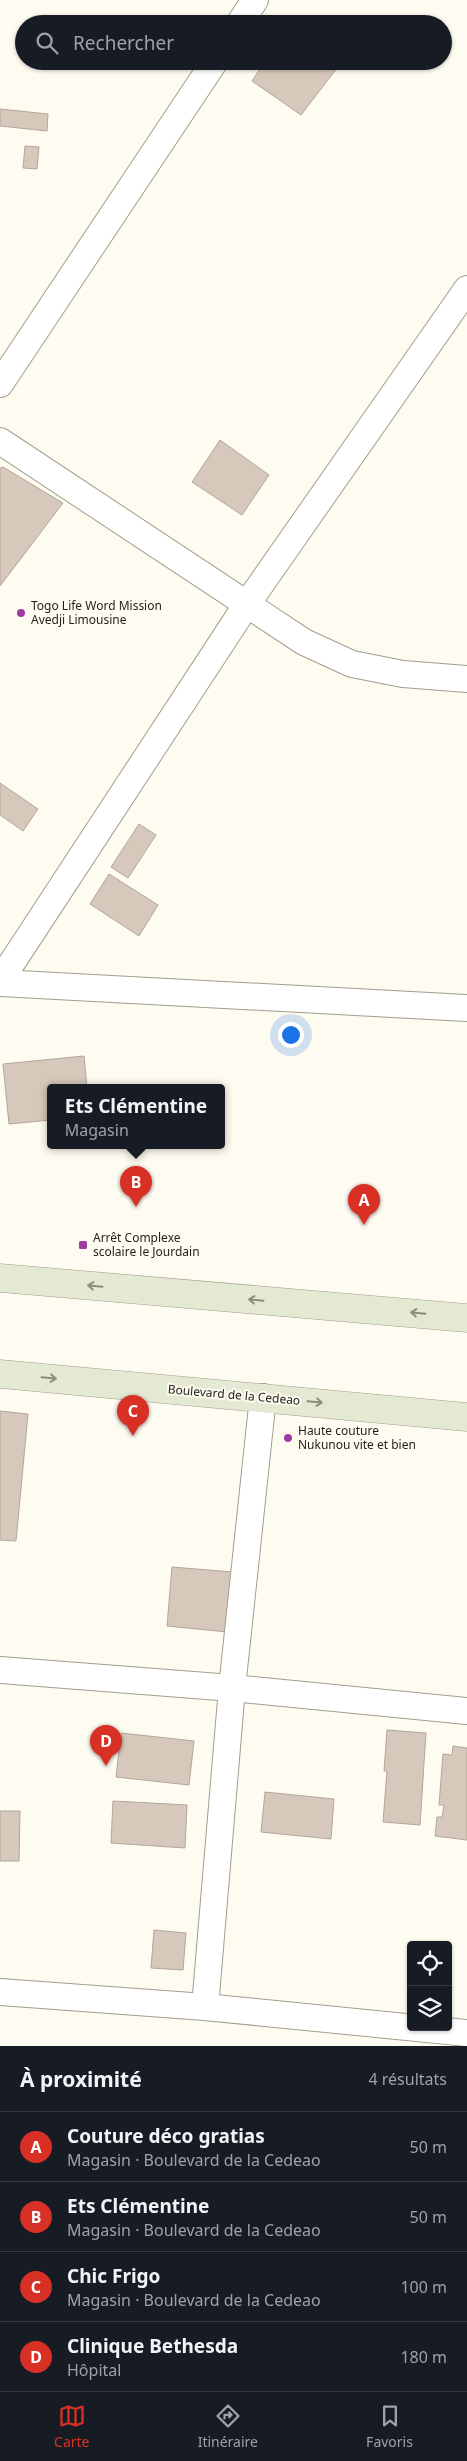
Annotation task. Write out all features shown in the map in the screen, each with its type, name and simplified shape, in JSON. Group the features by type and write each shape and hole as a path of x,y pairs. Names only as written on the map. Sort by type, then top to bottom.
{"main road":[{"path":"0,1278 467,1318"},
{"name":"Boulevard de la Cedeao","path":"0,1374 467,1417"}],"street":[{"path":"246,15 255,0"},
{"path":"0,384 209,70"},
{"path":"467,289 458,320 247,604 0,982 467,1008"},
{"path":"0,441 304,642 352,664 403,674 467,679"},
{"path":"205,2006 232,1688 262,1397"},
{"path":"0,1670 232,1688 467,1711"},
{"path":"0,1992 205,2006 467,2033"}],"building":[{"path":"259,70 335,70 301,115 252,81"},
{"path":"0,109 48,114 47,131 0,126"},
{"path":"25,146 39,147 37,169 23,168"},
{"path":"220,440 269,475 242,515 192,482"},
{"path":"3,467 63,503 0,586 0,468"},
{"path":"0,783 38,809 23,831 0,815"},
{"path":"139,824 156,835 128,878 111,867"},
{"path":"109,874 158,905 139,936 90,904"},
{"path":"84,1056 87,1084 47,1084 47,1120 9,1124 3,1064"},
{"path":"0,1411 28,1414 16,1541 0,1540"},
{"path":"172,1567 233,1572 227,1632 167,1626"},
{"path":"387,1730 426,1733 420,1825 383,1822 387,1771 384,1771"},
{"path":"121,1733 194,1741 189,1785 116,1777"},
{"path":"453,1746 467,1748 467,1840 435,1836 437,1817 442,1817 444,1805 439,1805 443,1754 452,1755"},
{"path":"265,1792 334,1799 331,1839 261,1832"},
{"path":"113,1801 187,1805 185,1848 111,1843"},
{"path":"0,1811 20,1811 19,1861 0,1861"},
{"path":"154,1930 186,1933 183,1970 151,1968"}],"place":[{"name":"Togo Life Word Mission Avedji Limousine","path":"21,613"},
{"name":"Ets Clémentine","path":"136,1207"},
{"name":"Couture déco gratias","path":"364,1225"},
{"name":"Arrêt Complexe scolaire le Jourdain","path":"83,1245"},
{"name":"Chic Frigo","path":"133,1436"},
{"name":"Haute couture Nukunou vite et bien","path":"288,1438"},
{"name":"Clinique Bethesda","path":"106,1766"}]}
